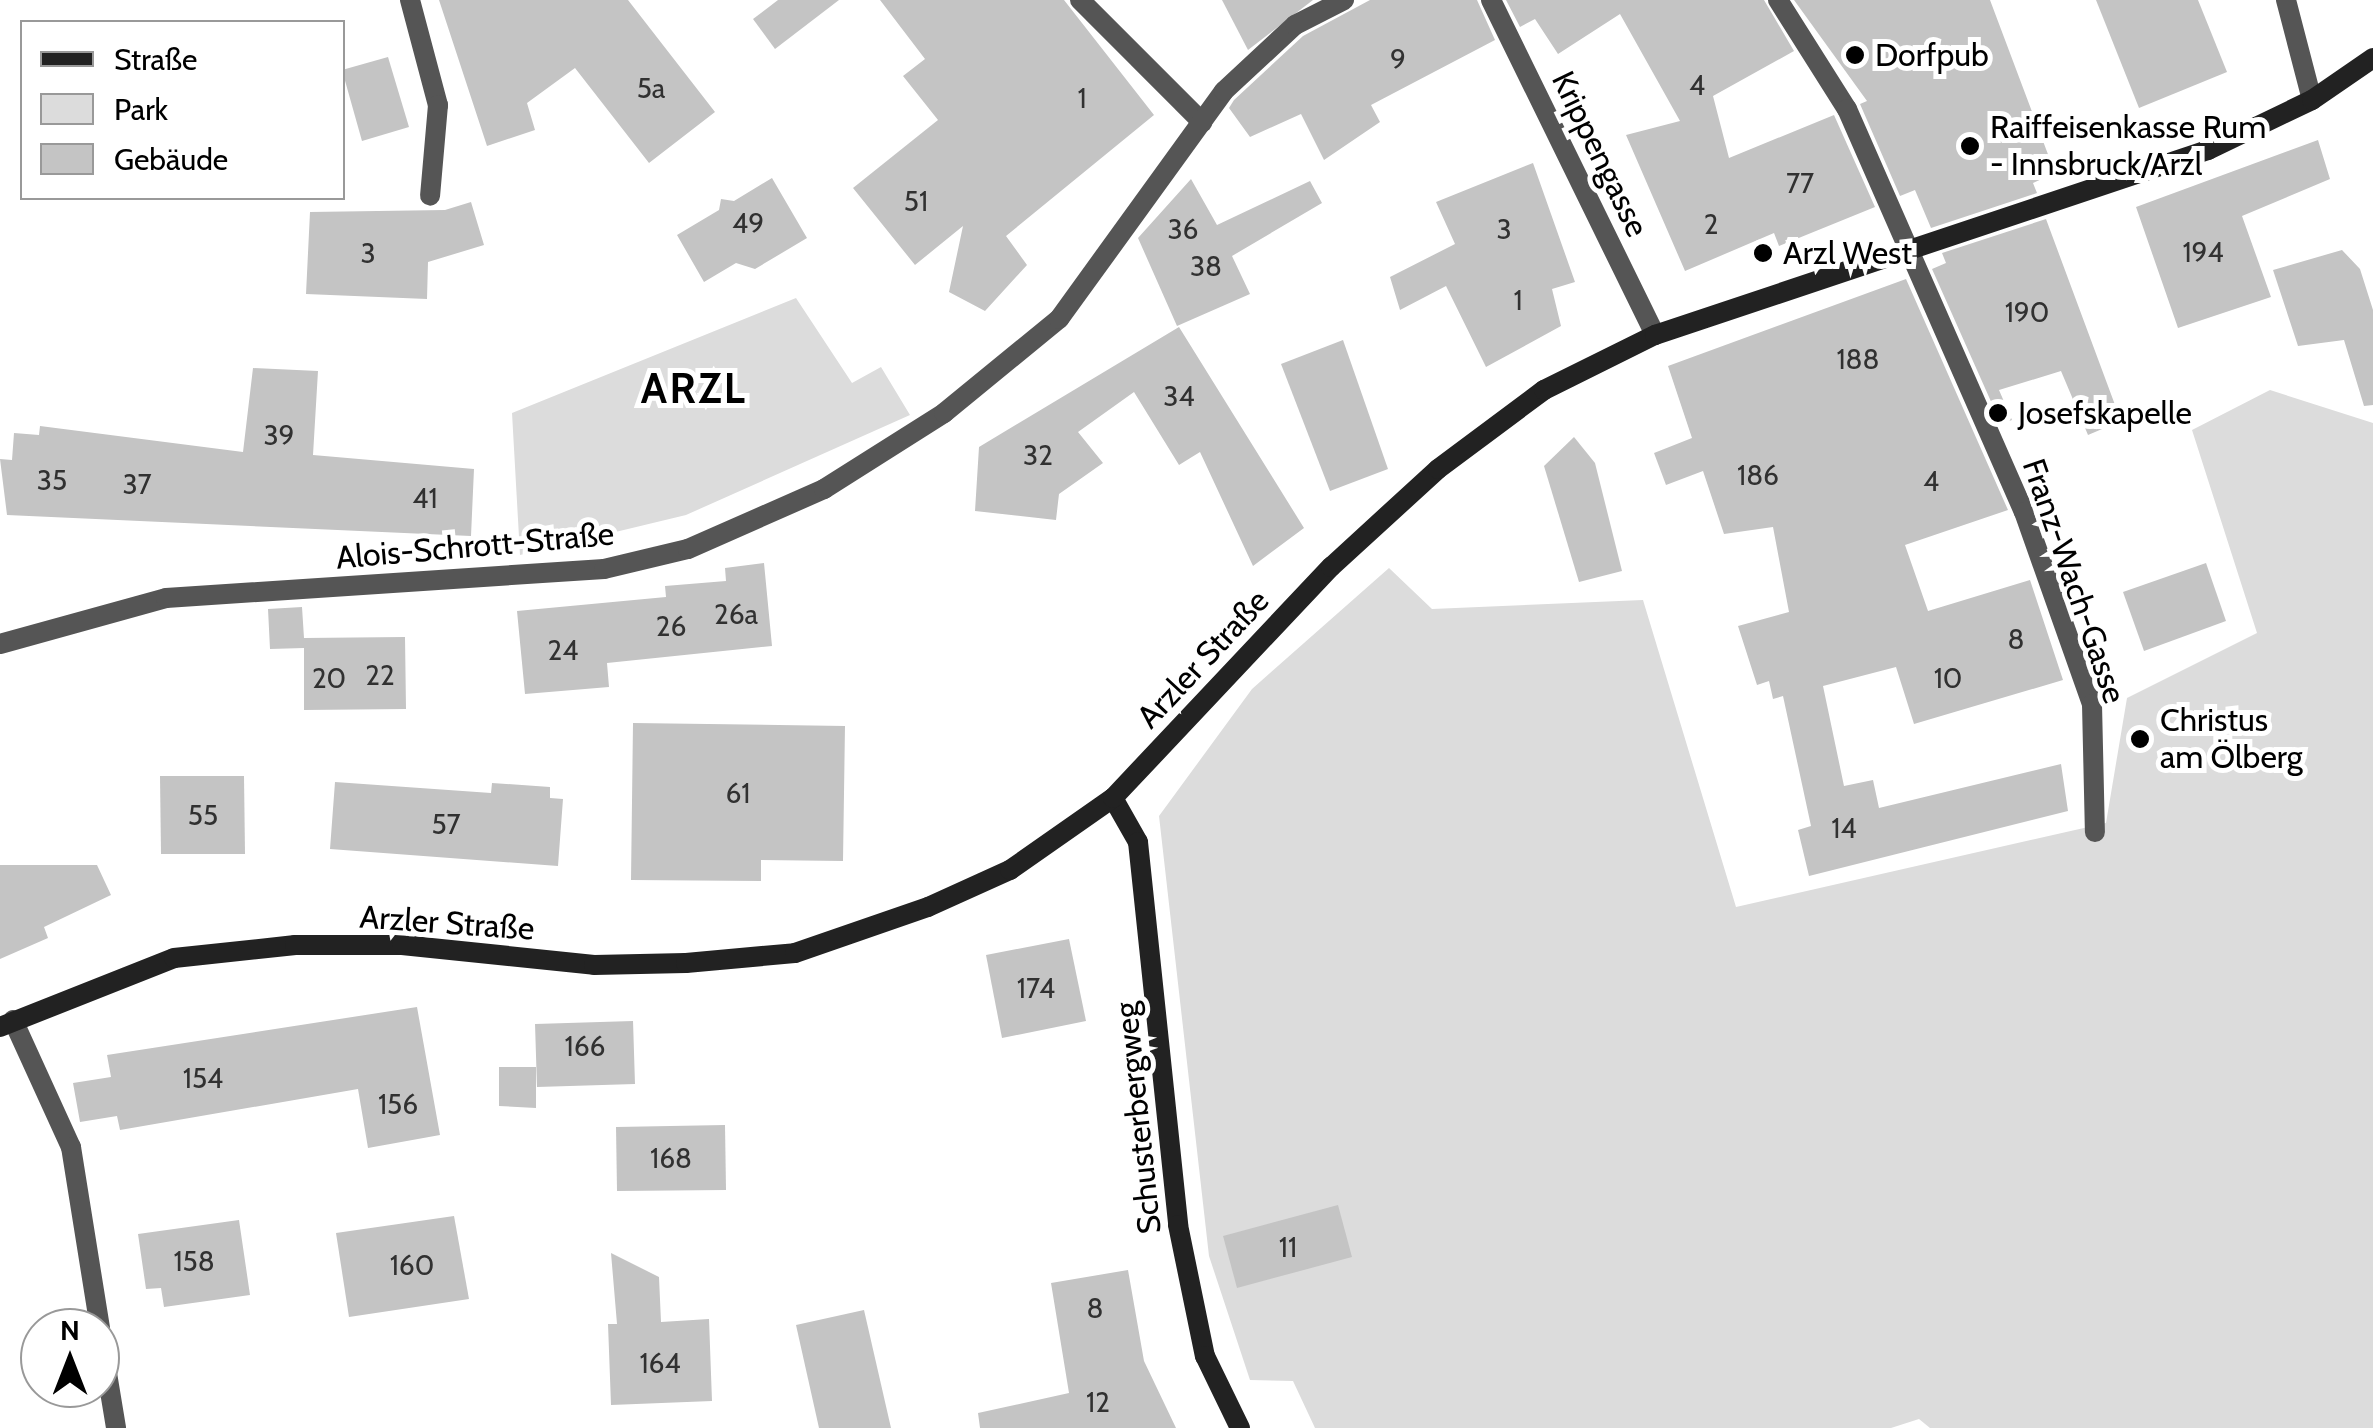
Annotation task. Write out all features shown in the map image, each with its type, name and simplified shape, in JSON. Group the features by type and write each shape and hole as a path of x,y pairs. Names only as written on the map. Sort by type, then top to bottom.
{"main road":[{"name":"Arzler Straße","path":"6,1023 174,958 295,945 402,945 594,965 795,954 1010,870 1114,798 1331,567 1438,468 1544,390 1656,335 2208,150 2312,100 2373,58"},
{"name":"Schusterbergweg","path":"1114,798 1138,842 1178,1224 1205,1356 1240,1428"}],"street":[{"path":"410,0 438,106 430,196"},
{"path":"1080,0 1202,122"},
{"name":"Alois-Schrott-Straße","path":"3,635 166,598 504,580 688,549 824,489 944,413 1056,322 1202,122 1295,25 1344,0"},
{"name":"Krippengasse","path":"1491,0 1656,335"},
{"name":"Franz-Wach-Gasse","path":"1778,0 1847,109 1904,250 2024,512 2092,704 2095,832"},
{"path":"2286,0 2312,100"},
{"path":"6,1023 70,1147 97,1308"}],"green space":[{"path":"796,298 852,383 881,367 910,415 686,515 520,555 512,413"},
{"path":"2270,390 2373,423 2373,1428 1930,1428 1919,1419 1891,1428 1315,1428 1293,1381 1250,1380 1209,1256 1159,816 1252,689 1389,568 1432,609 1643,600 1736,907 2106,823 2127,698 2257,633 2192,430"}],"building":[{"path":"439,0 628,0 715,112 649,163 575,68 527,103 535,130 487,146"},
{"path":"778,0 839,0 775,49 753,19"},
{"path":"880,0 1064,0 1154,115 1006,236 1027,265 985,311 949,292 963,226 915,265 853,188 938,120 903,76 925,59"},
{"path":"1222,0 1313,0 1248,50"},
{"path":"1370,0 1477,0 1495,40 1371,105 1380,122 1324,160 1301,114 1250,137 1229,108 1234,100 1303,36"},
{"path":"1506,0 1764,0 1794,51 1713,96 1729,158 1834,115 1875,207 1779,246 1774,233 1685,271 1626,135 1680,121 1620,14 1558,54 1535,19 1520,27"},
{"path":"1794,0 1990,0 2055,173 2033,183 2037,193 1931,228 1915,190 1900,196 1860,104 1867,101"},
{"path":"2096,0 2198,0 2227,72 2139,108"},
{"path":"388,57 409,127 362,141 345,69"},
{"path":"2318,140 2330,179 2242,216 2271,297 2178,328 2136,207"},
{"path":"1533,163 1575,282 1552,289 1561,326 1486,367 1446,286 1400,310 1390,277 1455,244 1436,202"},
{"path":"772,178 807,238 755,269 736,263 704,282 677,235 719,210 721,199 734,201"},
{"path":"1191,179 1217,225 1310,181 1322,203 1232,256 1250,294 1177,326 1138,238"},
{"path":"471,202 484,245 428,262 427,299 306,294 310,212 445,210"},
{"path":"2046,219 2121,421 2088,435 2061,371 1999,390 2012,420 2001,424 1932,269 1946,263 1942,253"},
{"path":"2342,250 2360,269 2373,310 2373,405 2364,406 2344,340 2298,346 2273,270"},
{"path":"1906,279 2008,510 1905,545 1928,611 2030,580 2063,680 1914,724 1896,667 1823,686 1844,786 1873,780 1879,808 2061,764 2068,811 1809,876 1798,830 1811,826 1783,696 1773,699 1769,681 1757,685 1738,626 1789,612 1773,527 1724,534 1703,471 1666,485 1654,453 1692,438 1668,366"},
{"path":"1179,327 1304,528 1253,566 1200,452 1179,465 1134,392 1078,432 1103,463 1059,494 1056,520 975,511 979,447"},
{"path":"1343,340 1388,469 1330,491 1281,364"},
{"path":"253,368 318,371 313,455 474,469 471,536 7,515 0,459 12,460 14,433 39,435 40,426 243,452"},
{"path":"1574,437 1595,463 1622,571 1579,582 1544,466"},
{"path":"764,563 772,646 607,663 609,687 525,694 517,611 666,597 665,586 726,581 725,568"},
{"path":"2206,563 2226,621 2144,651 2123,592"},
{"path":"302,607 304,638 405,637 406,709 304,710 304,648 270,649 268,609"},
{"path":"633,723 845,726 843,861 761,860 761,881 631,880"},
{"path":"160,776 244,776 245,854 161,854"},
{"path":"335,782 491,793 492,783 550,787 550,798 563,799 558,866 330,849"},
{"path":"0,865 97,865 111,895 44,927 48,938 0,959"},
{"path":"1069,939 1086,1021 1002,1038 986,955"},
{"path":"417,1007 440,1135 368,1148 358,1089 120,1130 117,1116 80,1122 73,1083 111,1077 107,1055"},
{"path":"633,1021 635,1084 537,1087 535,1024"},
{"path":"499,1067 536,1067 536,1108 499,1106"},
{"path":"725,1125 726,1190 617,1191 616,1127"},
{"path":"1338,1205 1352,1257 1237,1288 1223,1236"},
{"path":"454,1216 469,1299 349,1317 336,1233"},
{"path":"239,1220 250,1295 164,1307 161,1288 146,1289 138,1234"},
{"path":"611,1253 659,1277 661,1322 709,1319 712,1401 611,1405 608,1324 617,1324"},
{"path":"1128,1270 1144,1361 1176,1428 980,1428 978,1413 1069,1393 1051,1283"},
{"path":"864,1310 891,1428 819,1428 796,1325"}],"place":[{"name":"Dorfpub","path":"1855,55"},
{"name":"Raiffeisenkasse Rum - Innsbruck/Arzl","path":"1970,146"},
{"name":"Arzl West","path":"1763,253"},
{"name":"Josefskapelle","path":"1998,413"},
{"name":"Christus am Ölberg","path":"2140,739"}],"district":[{"name":"ARZL","path":"694,388"}]}
